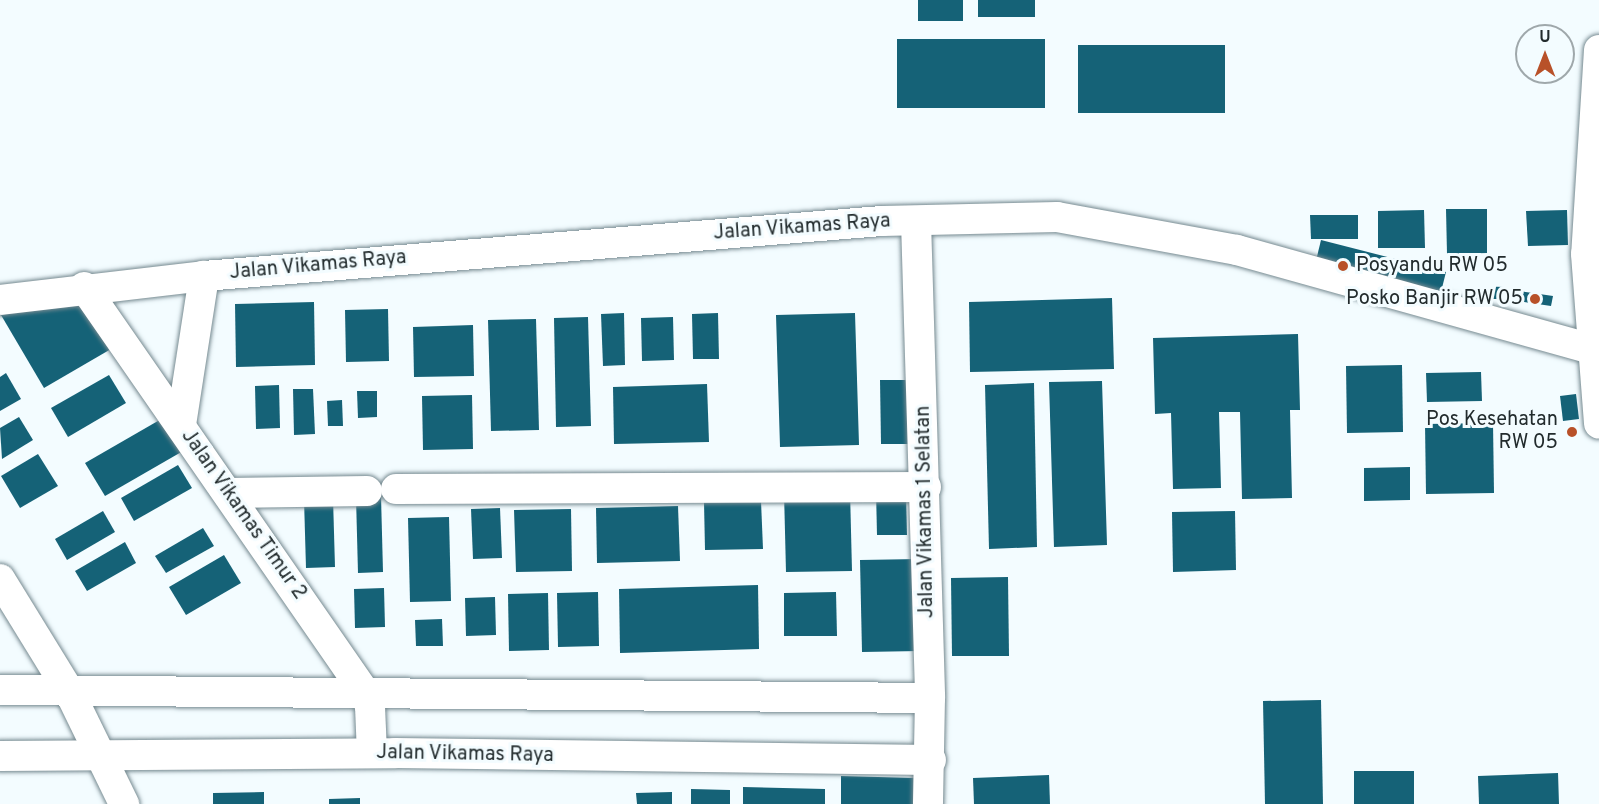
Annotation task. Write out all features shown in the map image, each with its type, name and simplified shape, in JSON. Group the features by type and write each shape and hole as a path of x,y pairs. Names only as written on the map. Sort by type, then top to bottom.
{"street":[{"path":"1599,50 1596,190 1586,254 1591,349 1599,424"},
{"name":"Jalan Vikamas Raya","path":"0,300 84,288 204,276 916,221 1057,217 1237,250 1591,349"},
{"name":"Jalan Vikamas 1 Selatan","path":"916,221 926,487 931,752 928,804"},
{"path":"181,425 204,276"},
{"name":"Jalan Vikamas Timur 2","path":"84,288 228,493 367,700"},
{"path":"396,489 926,487"},
{"path":"228,493 367,491"},
{"path":"0,579 73,699 124,804"},
{"path":"0,690 73,699 930,705"},
{"path":"367,700 372,747"},
{"name":"Jalan Vikamas Raya","path":"0,756 96,750 372,747 931,752"}],"building":[{"path":"918,0 963,0 963,21 918,21"},
{"path":"978,0 1035,0 1035,17 978,17"},
{"path":"897,39 1045,39 1045,108 897,108"},
{"path":"1078,45 1225,45 1225,113 1078,113"},
{"path":"1446,209 1487,209 1487,253 1447,254"},
{"path":"1424,210 1425,248 1378,248 1378,211"},
{"path":"1567,210 1568,245 1528,246 1526,211"},
{"path":"1310,215 1358,215 1358,239 1311,239"},
{"path":"1321,240 1446,272 1439,300 1314,269"},
{"path":"1475,286 1504,287 1504,299 1475,299"},
{"name":"Posko Banjir RW 05","path":"1519,291 1553,296 1551,306 1517,301"},
{"path":"1112,298 1114,369 970,372 969,302"},
{"path":"79,299 111,349 44,388 1,315"},
{"path":"314,302 315,365 236,367 235,304"},
{"path":"388,309 389,361 346,362 345,310"},
{"path":"624,313 625,365 603,366 601,314"},
{"path":"718,313 719,359 693,359 692,314"},
{"path":"855,313 859,445 780,447 776,315"},
{"path":"588,317 591,426 556,427 554,318"},
{"path":"673,317 674,360 642,361 641,318"},
{"path":"536,319 539,430 491,431 488,320"},
{"path":"473,325 474,376 414,377 413,327"},
{"path":"1298,334 1300,410 1290,410 1292,498 1242,499 1240,412 1219,412 1221,488 1173,489 1171,413 1155,414 1153,338"},
{"path":"1402,365 1403,432 1347,433 1346,366"},
{"path":"1481,372 1482,401 1427,402 1426,373"},
{"path":"6,373 21,399 0,411 0,377"},
{"path":"109,375 126,403 68,437 51,408"},
{"path":"880,380 909,380 910,444 881,444"},
{"path":"1102,381 1107,545 1054,547 1049,382"},
{"path":"1034,383 1037,547 989,549 985,385"},
{"path":"707,384 709,442 614,444 613,387"},
{"path":"279,385 280,428 256,429 255,386"},
{"path":"293,389 313,389 315,434 294,435"},
{"path":"357,391 377,391 377,417 358,418"},
{"path":"1576,394 1579,419 1563,421 1560,396"},
{"path":"472,395 473,449 423,450 422,396"},
{"path":"342,400 343,426 328,426 327,401"},
{"path":"170,414 190,447 105,496 85,463"},
{"path":"19,417 33,440 2,459 0,428"},
{"path":"1493,423 1494,493 1426,494 1425,424"},
{"name":"Pos Kesehatan RW 05","path":"1576,426 1578,435 1568,438 1566,428"},
{"path":"38,454 58,486 20,508 1,476"},
{"path":"178,465 192,488 134,521 121,498"},
{"path":"1410,467 1410,500 1364,501 1364,468"},
{"path":"876,490 906,490 907,535 877,535"},
{"path":"850,491 852,571 786,572 784,492"},
{"path":"381,496 383,572 358,573 356,497"},
{"path":"333,498 335,567 306,568 304,499"},
{"path":"761,501 763,549 705,550 704,502"},
{"path":"678,506 680,561 597,563 596,508"},
{"path":"500,508 502,558 473,559 471,509"},
{"path":"571,509 572,571 516,572 514,510"},
{"path":"103,511 115,532 67,560 55,539"},
{"path":"1235,511 1236,570 1173,572 1172,512"},
{"path":"449,517 451,601 410,602 408,518"},
{"path":"203,528 214,546 166,573 155,556"},
{"path":"125,542 136,563 87,591 75,571"},
{"path":"224,555 241,583 186,615 169,587"},
{"path":"919,559 920,651 862,652 860,560"},
{"path":"1008,577 1009,656 952,656 951,578"},
{"path":"758,585 759,649 620,653 619,589"},
{"path":"384,588 385,627 355,628 354,589"},
{"path":"598,592 599,646 558,647 557,593"},
{"path":"836,592 837,636 784,636 784,593"},
{"path":"548,593 549,650 509,651 508,594"},
{"path":"495,597 496,635 466,636 465,598"},
{"path":"442,619 443,646 416,646 415,620"},
{"path":"1321,700 1323,804 1265,804 1263,701"},
{"path":"1354,771 1414,771 1414,804 1354,804"},
{"path":"1558,773 1559,804 1479,804 1478,776"},
{"path":"1049,775 1050,804 974,804 973,778"},
{"path":"841,776 915,778 914,804 841,804"},
{"path":"743,787 825,789 825,804 743,804"},
{"path":"691,789 730,790 730,804 691,804"},
{"path":"264,792 264,804 213,804 213,793"},
{"path":"672,792 672,804 637,804 636,793"},
{"path":"360,798 360,804 329,804 329,799"}],"place":[{"name":"Posyandu RW 05","path":"1343,266"},
{"name":"Posko Banjir RW 05","path":"1535,299"},
{"name":"Pos Kesehatan RW 05","path":"1572,432"}]}
